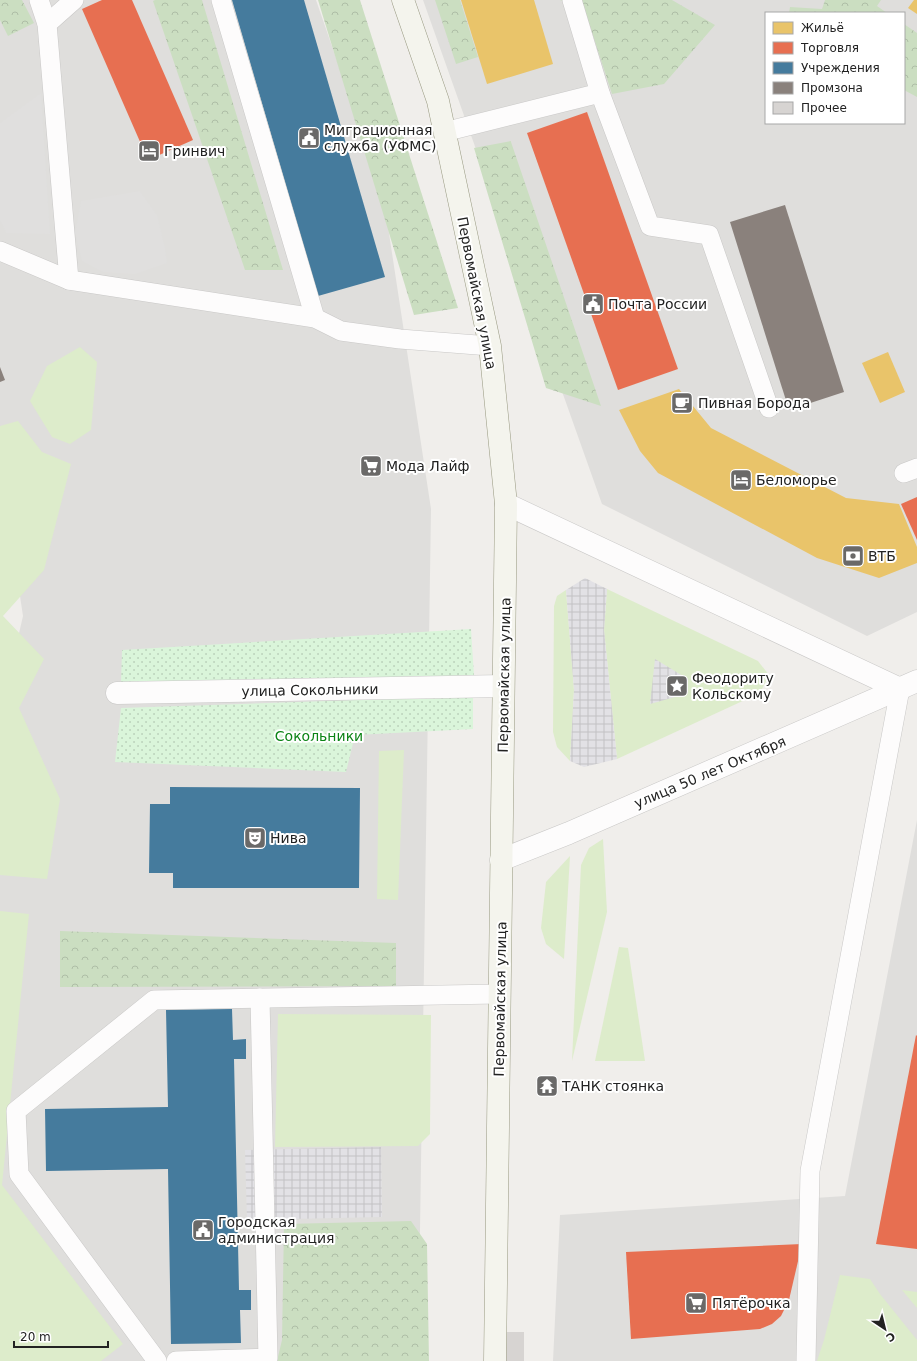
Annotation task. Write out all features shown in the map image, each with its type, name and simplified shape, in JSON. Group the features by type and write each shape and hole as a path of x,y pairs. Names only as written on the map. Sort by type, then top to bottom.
{"main road":[{"name":"Первомайская улица","path":"403,0 438,101 490,346 506,504 495,1361"}],"street":[{"path":"506,504 909,685"},
{"name":"улица 50 лет Октября","path":"502,860 576,830 909,685"},
{"name":"улица Сокольники","path":"117,693 503,686"}],"lane":[{"path":"39,0 47,24 69,280"},
{"path":"47,24 74,0"},
{"path":"221,0 315,318"},
{"path":"572,0 600,93 650,226 709,235 769,408"},
{"path":"444,132 600,93"},
{"path":"0,251 69,280 315,318 341,331 400,339 490,346"},
{"path":"806,1361 810,1171 909,685"},
{"path":"157,1361 19,1174 16,1111 154,1000 499,994"},
{"path":"176,1361 268,1358 260,998"}],"shaded area":[{"path":"0,0 316,0 383,194 431,509 418,1361 0,1361 0,716 23,616 0,463"},
{"path":"423,0 917,0 917,612 867,636 602,504"},
{"path":"41,93 50,234 6,233 0,220 0,123"},
{"path":"140,191 157,215 167,263 135,274 103,272 82,261 75,233 81,201"},
{"path":"585,578 607,589 604,630 617,759 584,767 570,761 574,690 566,590"},
{"path":"655,659 688,679 686,694 650,704"},
{"path":"917,820 917,1361 553,1361 560,1215 845,1196"},
{"path":"381,1147 382,1217 247,1220 245,1150"}],"green space":[{"path":"0,0 22,0 34,23 8,36 0,20"},
{"path":"202,0 283,270 245,270 153,1"},
{"path":"318,0 360,0 458,308 414,315"},
{"path":"435,0 460,0 478,57 456,64"},
{"path":"560,0 672,0 715,25 664,84 612,94 584,8"},
{"path":"825,0 881,0 877,6 886,12 789,12 790,7 822,9"},
{"path":"905,25 917,33 917,97 905,91"},
{"path":"511,141 601,406 546,388 474,148"},
{"path":"80,347 97,362 91,430 70,444 52,437 30,401 47,366"},
{"path":"18,421 42,452 71,464 44,570 3,616 44,659 19,708 60,799 47,879 0,875 0,426"},
{"path":"607,589 758,661 769,675 760,693 617,759 604,630"},
{"path":"566,590 574,690 570,761 557,747 553,732 554,606 557,596"},
{"path":"471,629 474,676 121,683 122,650"},
{"name":"Сокольники","path":"473,696 473,729 355,735 346,772 115,762 121,708"},
{"path":"404,750 398,900 377,899 379,751"},
{"path":"603,839 607,912 572,1061 581,865 589,848"},
{"path":"570,856 564,959 546,944 541,928 546,882"},
{"path":"0,911 29,914 2,1185 123,1344 101,1361 0,1361"},
{"path":"60,931 396,943 396,986 60,987"},
{"path":"619,947 628,948 645,1061 595,1061"},
{"path":"278,1014 431,1015 430,1134 418,1146 275,1147"},
{"path":"411,1221 427,1244 429,1361 277,1361 282,1340 284,1224"},
{"path":"840,1275 870,1279 880,1294 917,1340 917,1361 817,1361 824,1340"},
{"path":"902,1290 917,1292 917,1308"}],"building: Жильё":[{"path":"461,0 534,0 553,64 487,84"},
{"path":"914,0 917,0 917,14 908,8"},
{"path":"888,352 905,392 880,403 862,363"},
{"name":"Беломорье","path":"679,389 711,428 846,498 899,504 917,547 917,563 879,578 817,558 658,473 640,451 619,410"}],"building: Торговля":[{"path":"102,0 132,0 193,140 148,160 82,9"},
{"path":"587,112 678,369 618,390 527,133"},
{"path":"917,497 917,540 901,504"},
{"path":"916,1035 917,1036 917,1249 876,1244"},
{"path":"802,1244 789,1300 781,1316 772,1324 760,1329 631,1339 626,1252"}],"building: Учреждения":[{"name":"Миграционная служба (УФМС)","path":"232,0 304,0 385,277 318,296"},
{"name":"Нива","path":"170,787 360,788 359,888 173,888 173,873 149,873 150,804 170,804"},
{"name":"Городская администрация","path":"232,1009 233,1040 246,1039 246,1059 234,1059 239,1290 251,1290 251,1310 240,1310 241,1343 171,1344 168,1169 46,1171 45,1109 168,1107 166,1010"}],"building: Промзона":[{"path":"785,205 844,392 789,410 730,222"},
{"path":"0,367 5,380 0,382"}],"building: Прочее":[{"path":"503,1332 524,1332 524,1361 503,1361"}],"place":[{"name":"Миграционная служба (УФМС)","path":"309,138"},
{"name":"Гринвич","path":"149,151"},
{"name":"Почта России","path":"593,304"},
{"name":"Пивная Борода","path":"682,403"},
{"name":"Мода Лайф","path":"371,466"},
{"name":"Беломорье","path":"741,480"},
{"name":"ВТБ","path":"853,556"},
{"name":"Феодориту Кольскому","path":"677,686"},
{"name":"Нива","path":"255,838"},
{"name":"ТАНК стоянка","path":"547,1086"},
{"name":"Городская администрация","path":"203,1230"},
{"name":"Пятёрочка","path":"696,1303"}]}
